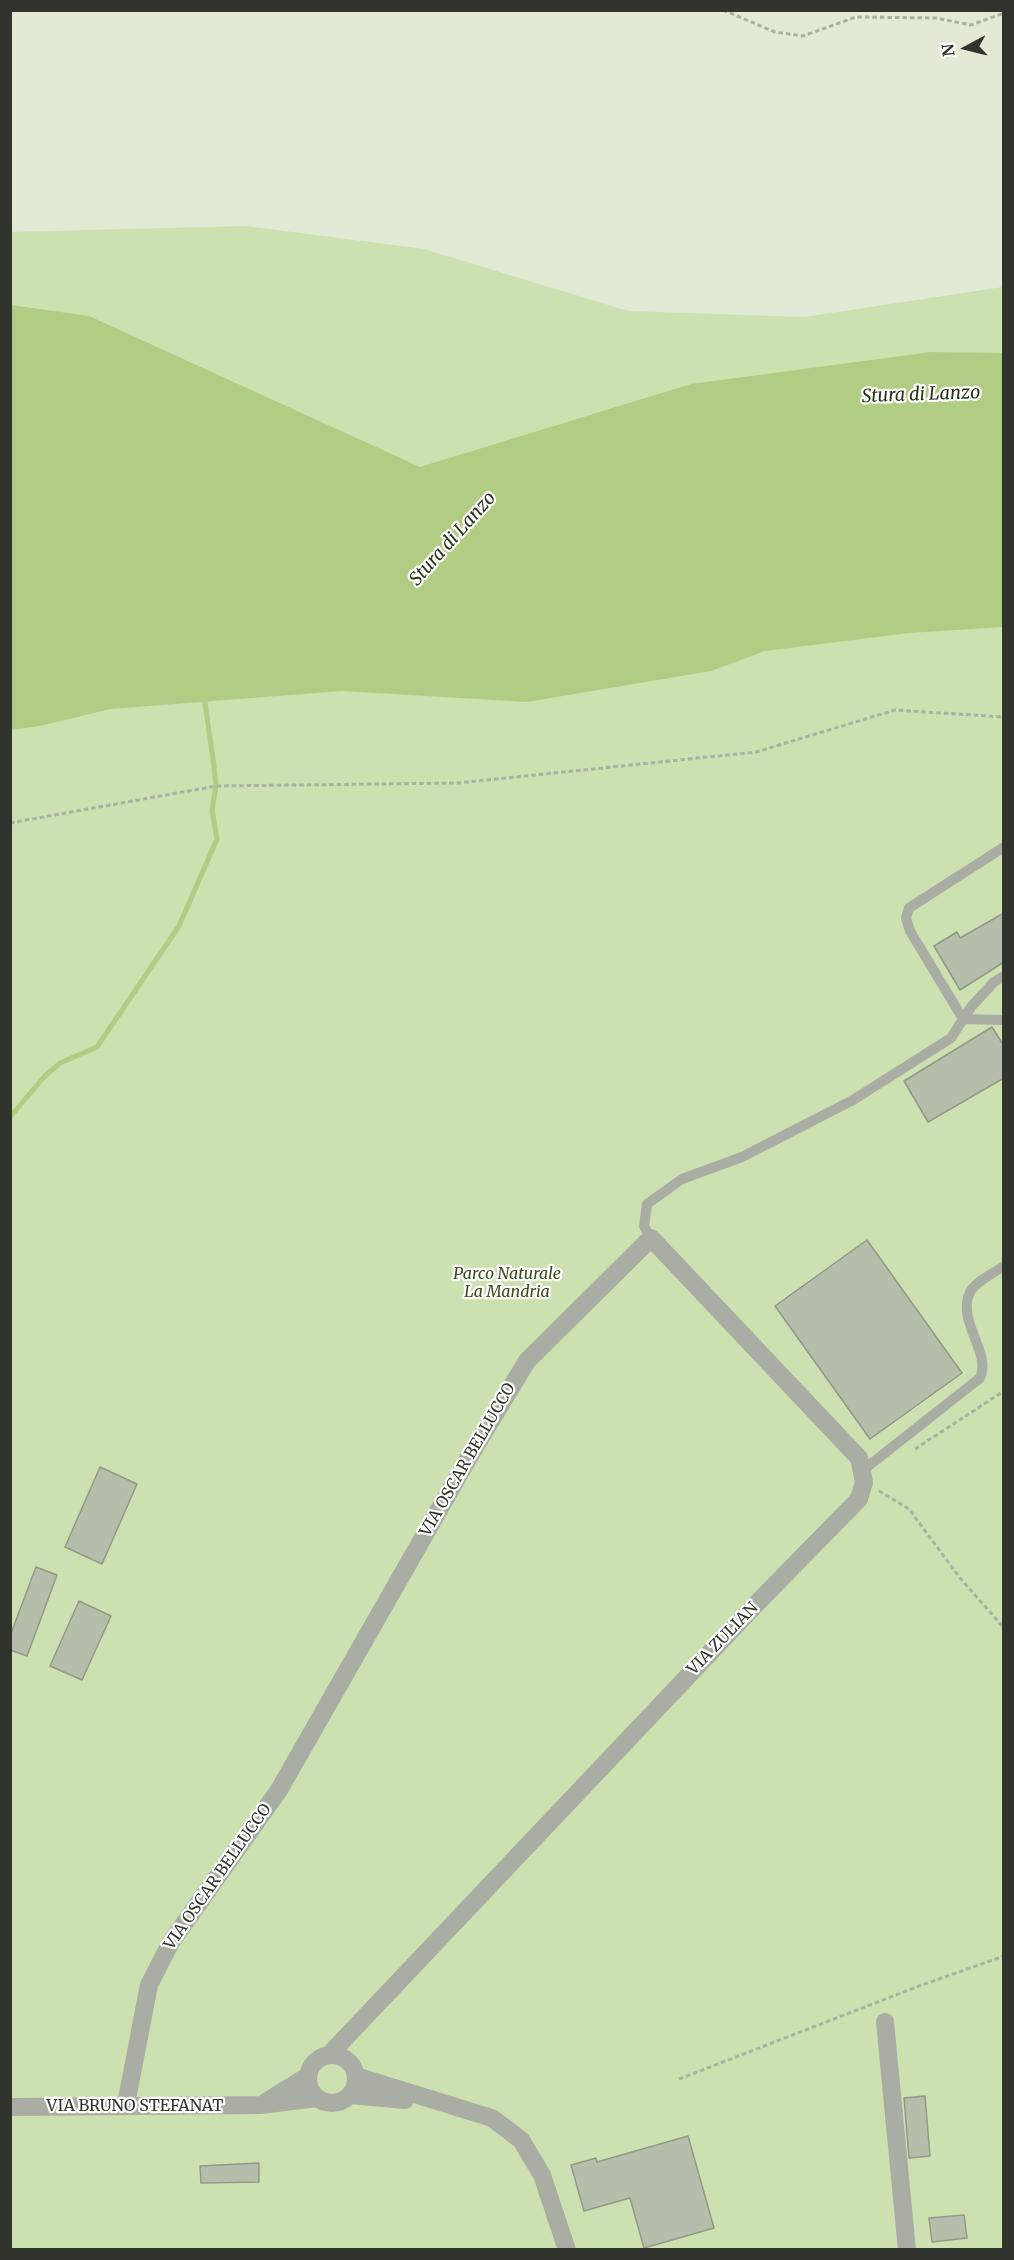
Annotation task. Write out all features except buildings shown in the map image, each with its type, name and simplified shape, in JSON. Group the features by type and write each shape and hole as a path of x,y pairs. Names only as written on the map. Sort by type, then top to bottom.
{"street":[{"path":"651,1238 859,1458 863,1477"},
{"name":"VIA OSCAR BELLUCCO","path":"126,2104 149,1985 171,1942 279,1790 472,1452 527,1361 651,1238"},
{"name":"VIA ZULIAN","path":"329,2055 753,1607 860,1499 863,1477"},
{"path":"885,2022 907,2250"},
{"path":"350,2032 353,2070 351,2095"},
{"path":"443,2104 351,2095 335,2103 317,2098 310,2089 308,2076 312,2066 319,2059 329,2055 341,2057 353,2070 443,2104 492,2118 521,2140 542,2175 565,2249"},
{"path":"260,2105 308,2076"},
{"name":"VIA BRUNO STEFANAT","path":"10,2107 126,2104 260,2105 317,2098"}],"lane":[{"path":"963,1019 910,931 906,918 909,908 1004,847"},
{"path":"651,1238 644,1226 647,1204 660,1194 682,1179 742,1157 853,1100 951,1038 963,1019 994,982 1004,976"},
{"path":"963,1019 1004,1020"},
{"path":"863,1477 980,1378 983,1372 983,1360 973,1338 967,1304 971,1290 1004,1266"}],"path":[{"path":"723,10 775,32 803,36 856,17 936,18 971,26 1004,13"},
{"path":"10,823 216,786 458,783 756,752 895,710 1004,717"},
{"path":"914,1449 1004,1391"},
{"path":"863,1477 909,1509 960,1578 1004,1628"},
{"path":"679,2079 919,1986 1004,1956"}],"green space":[{"name":"Parco Naturale La Mandria","path":"246,226 424,249 628,311 804,317 1003,287 1003,2249 11,2249 10,232"}],"water":[{"name":"Stura di Lanzo","path":"11,305 89,316 420,467 691,384 931,352 1003,353 1003,627 909,633 765,651 711,671 527,702 342,691 110,709 40,726 11,730"}],"waterway":[{"path":"10,1117 44,1077 60,1063 97,1047 179,926 217,839 212,810 216,786 204,696"}]}
